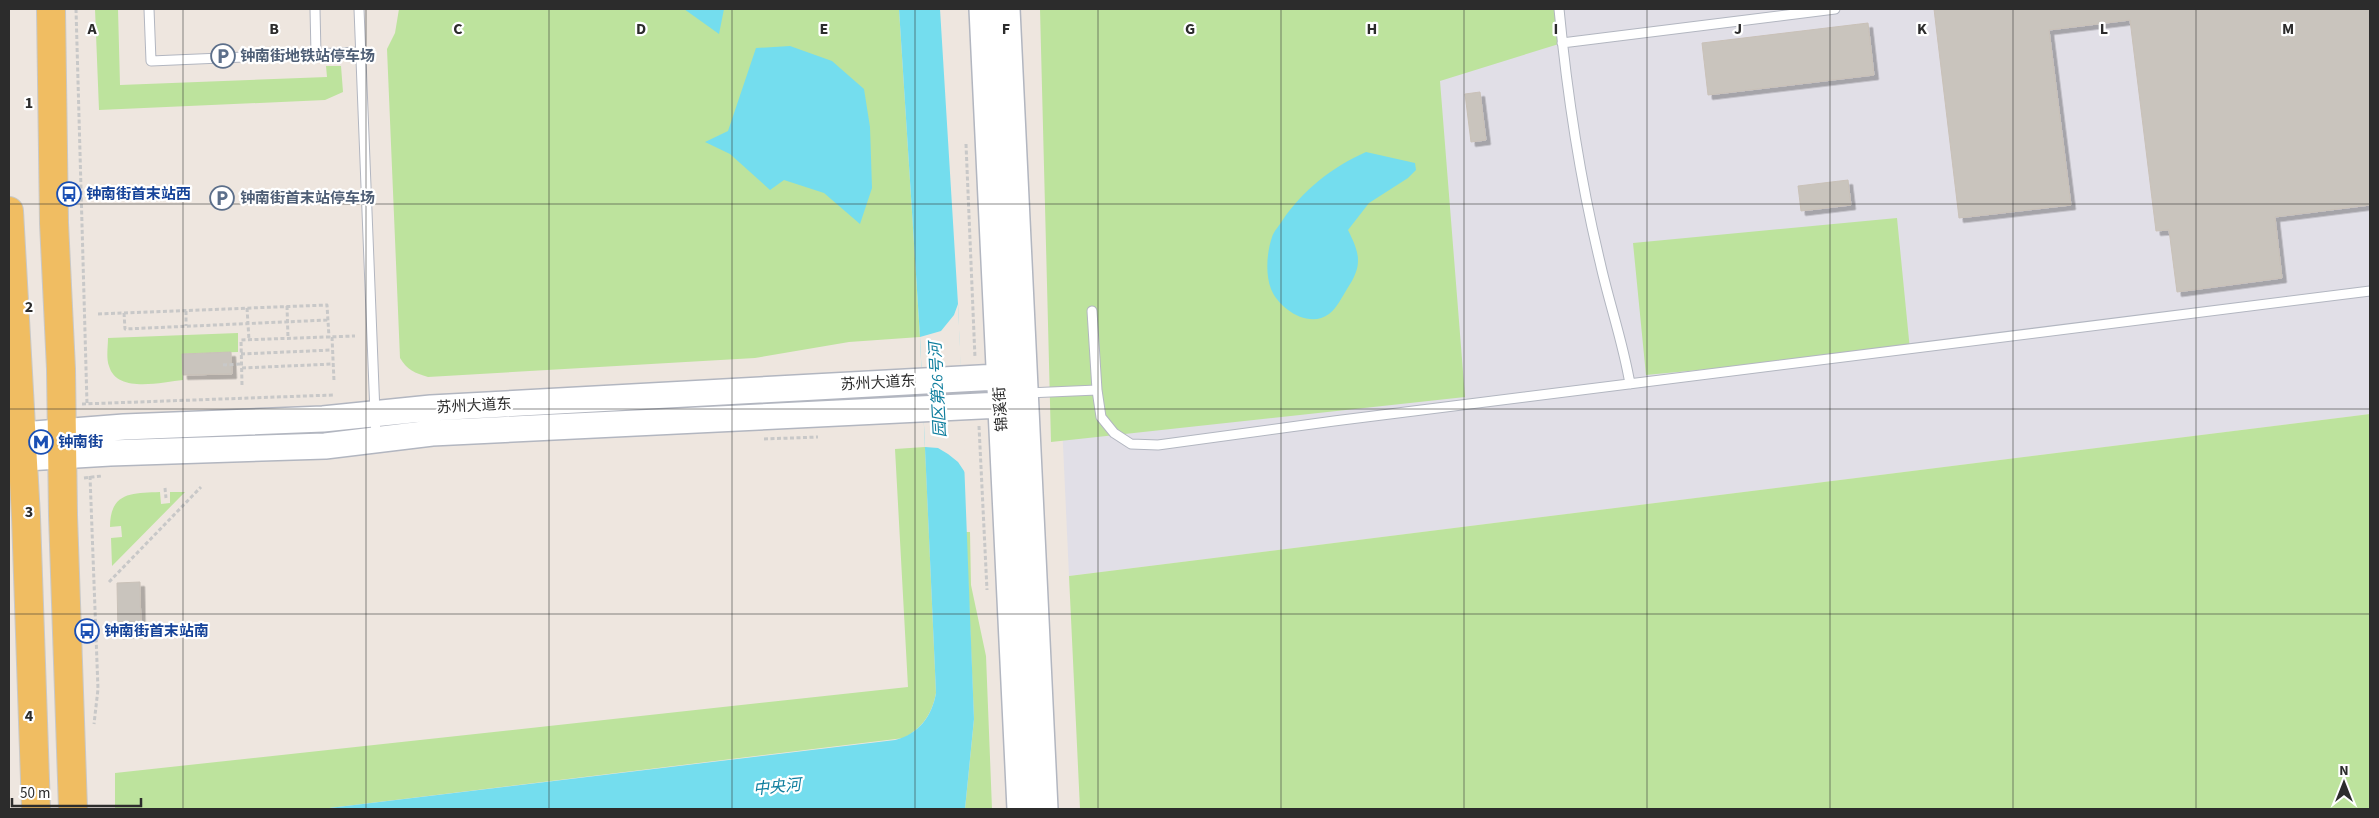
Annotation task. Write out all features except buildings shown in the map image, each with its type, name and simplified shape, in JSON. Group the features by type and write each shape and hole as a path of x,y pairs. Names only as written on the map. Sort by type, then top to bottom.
{"main road":[{"path":"51,9 54,224 73,809"},
{"name":"锦溪街","path":"982,9 998,378 1001,405 1020,809"},
{"name":"锦溪街","path":"1007,9 1044,809"},
{"path":"9,211 15,447 26,517 36,809"},
{"path":"998,378 1025,393"},
{"name":"苏州大道东","path":"62,444 124,427 323,419 376,413 998,378"},
{"name":"苏州大道东","path":"15,447 62,444 324,446 432,433 924,407 1001,405 1025,393"}],"lane":[{"path":"149,9 151,61 361,52"},
{"path":"315,9 316,54"},
{"path":"359,9 376,439"},
{"path":"1559,9 1562,43 1582,171 1600,262 1624,346 1630,384"},
{"path":"1562,43 1835,9"},
{"path":"1092,311 1096,390 1101,417 1114,433 1131,444 1158,446 1630,384 2370,292"},
{"path":"1025,393 1096,390"}],"path":[{"path":"98,314 327,305 334,381"},
{"path":"287,306 288,338"},
{"path":"247,308 249,340"},
{"path":"186,311 186,326"},
{"path":"124,313 125,329 328,320"},
{"path":"242,385 241,340 355,336"},
{"path":"242,354 332,350"},
{"path":"223,365 333,364"},
{"path":"109,582 201,487"},
{"path":"166,488 166,498"},
{"path":"111,636 133,636 132,624"}],"shaded area":[{"path":"1043,9 2370,9 2370,414 1069,576"}],"green space":[{"path":"95,9 118,9 120,85 327,77 326,66 341,66 343,92 325,100 99,110"},
{"path":"399,9 899,9 920,337 849,342 755,358 428,377 412,371 400,358 387,49 395,33"},
{"path":"1040,9 1563,9 1562,43 1440,81 1465,397 1051,442"},
{"path":"1897,218 1910,350 1646,375 1633,243"},
{"path":"238,333 238,352 182,354 183,380 152,384 130,383 114,375 108,363 108,338"},
{"path":"2370,414 2370,809 1080,809 1069,576"},
{"path":"925,447 936,693 926,719 904,738 321,809 115,809 115,773 908,687 895,449"},
{"path":"160,492 161,504 170,503 170,492 185,492 112,566 111,538 122,537 121,526 110,527 114,507 118,501 132,494"},
{"path":"966,532 970,532 971,585 986,656 992,809 965,809 974,719"}],"water":[{"path":"684,9 724,9 719,34"},
{"path":"899,9 940,9 958,304 974,719 965,809 321,809 895,740 911,733 923,723 928,716 936,693 920,337"},
{"path":"790,46 832,61 864,89 870,127 872,188 860,224 824,193 784,180 770,190 730,154 705,142 728,131 756,48"},
{"path":"1366,152 1415,163 1416,170 1408,178 1369,203 1348,230 1357,253 1358,266 1352,281 1334,309 1321,318 1304,318 1296,315 1288,310 1275,296 1269,283 1268,256 1273,235 1299,199 1319,180 1341,165"}],"pier":[{"path":"958,304 966,474 958,462 948,454 938,448 925,447 920,337 941,331 954,315"}],"place":[{"name":"钟南街地铁站停车场","path":"223,56"},
{"name":"钟南街首末站西","path":"69,194"},
{"name":"钟南街首末站停车场","path":"222,198"},
{"name":"钟南街","path":"41,442"},
{"name":"钟南街首末站南","path":"87,631"}],"water label":[{"name":"园区第26号河","path":"938,390"},
{"name":"中央河","path":"777,787"}]}
